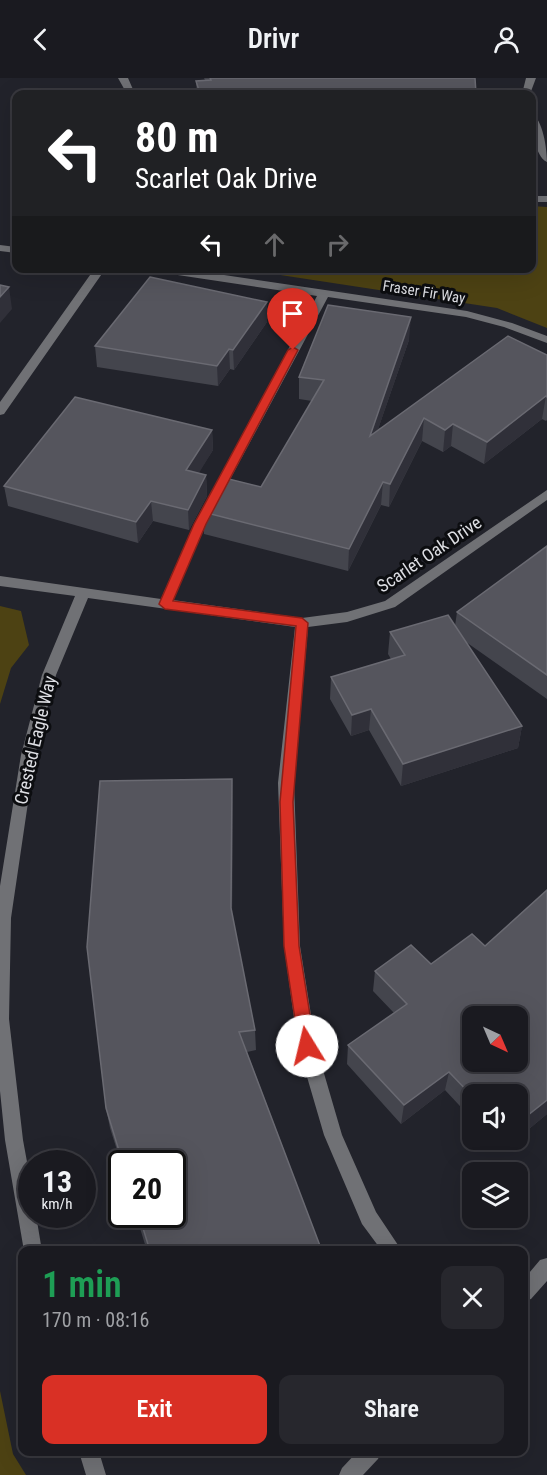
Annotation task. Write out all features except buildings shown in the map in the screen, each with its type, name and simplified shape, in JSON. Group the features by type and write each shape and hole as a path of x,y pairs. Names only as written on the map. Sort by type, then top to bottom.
{"street":[{"path":"536,129 547,159"},
{"path":"0,411 97,273"},
{"name":"Fraser Fir Way","path":"186,273 467,314 508,325 547,340"},
{"path":"165,604 200,524 325,292"},
{"name":"Scarlet Oak Drive","path":"0,581 302,623 335,621 361,615 390,604 547,494"},
{"name":"Crested Eagle Way","path":"32,1246 14,1140 1,1019 3,918 28,754 49,675 83,593"},
{"path":"302,623 286,783 292,946 307,1046 333,1135 369,1218 389,1246"},
{"path":"528,1288 547,1267"},
{"path":"89,1456 96,1475"},
{"path":"349,1475 367,1456"}],"shaded area":[{"path":"536,206 547,207 547,328 497,308 267,273 536,273"},
{"path":"0,606 21,611 29,645 11,668 0,704"},
{"path":"0,1391 13,1454 26,1475 0,1475"}],"route":[{"path":"293,350 200,524 165,604 302,623 286,802 292,946 307,1046"}]}
